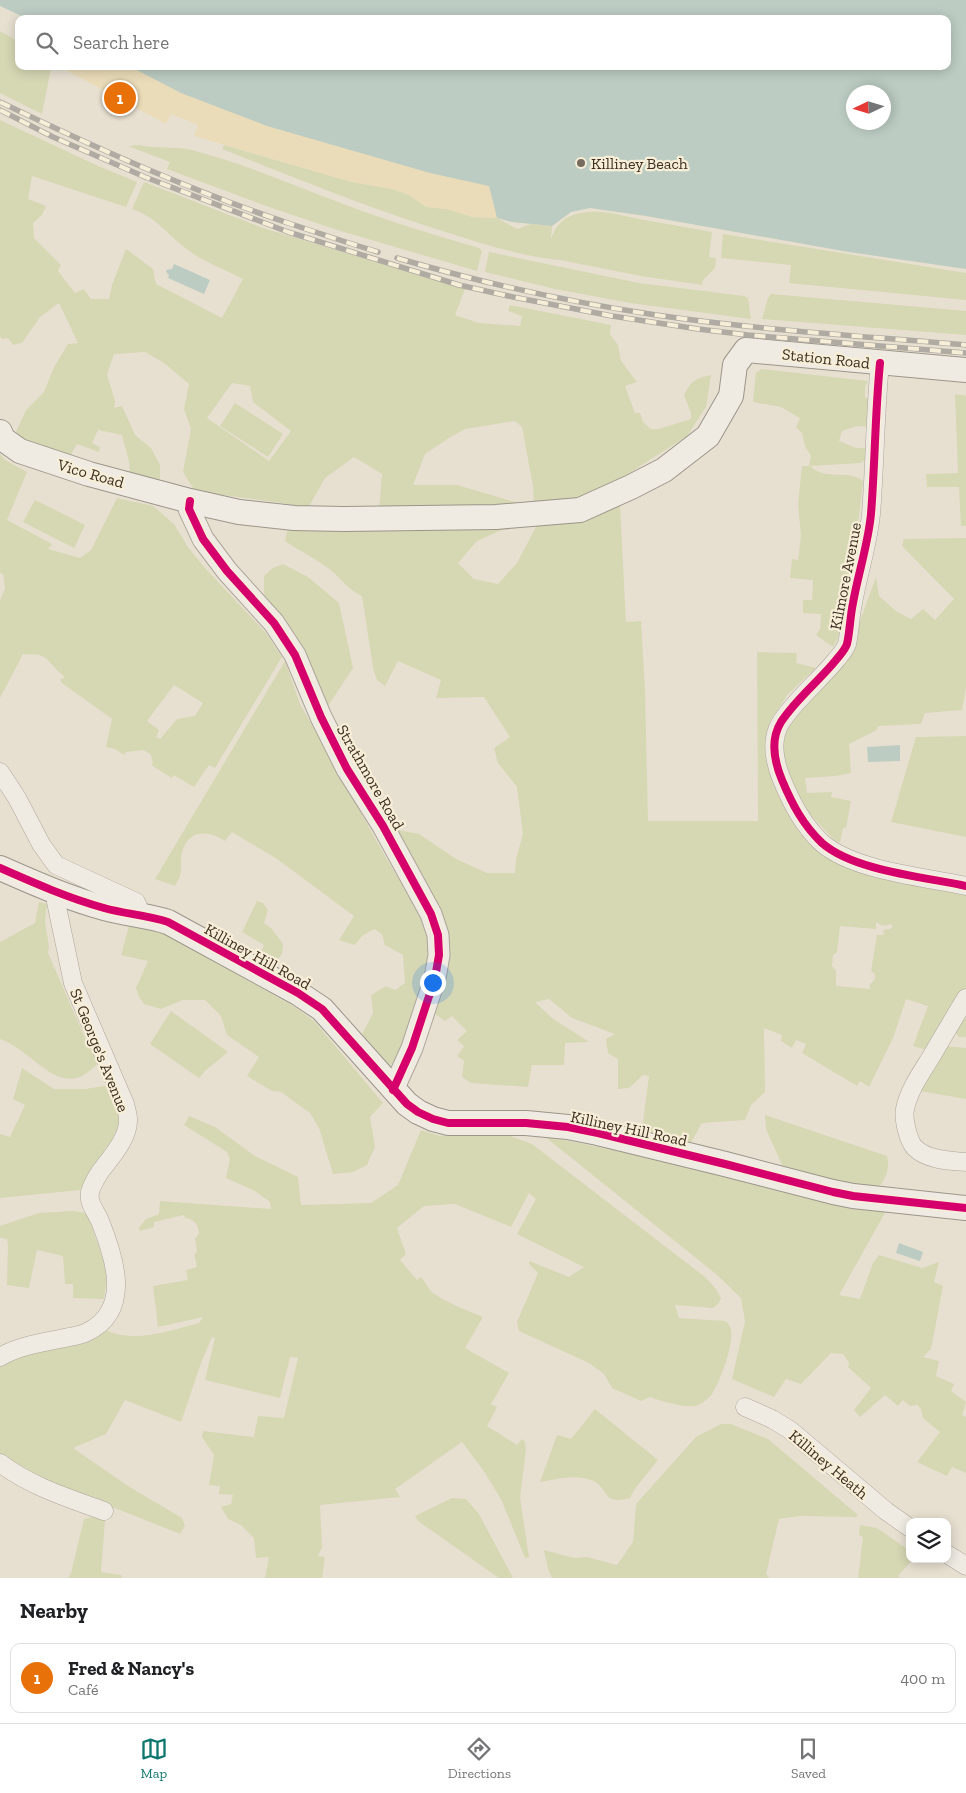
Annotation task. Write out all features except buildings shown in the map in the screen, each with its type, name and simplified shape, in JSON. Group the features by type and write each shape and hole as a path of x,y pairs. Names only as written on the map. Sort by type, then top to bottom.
{"main road":[{"name":"Station Road","path":"190,501 239,512 294,518 496,517 580,510 664,470 708,436 731,396 735,365 746,350 879,377 966,370"},
{"name":"Vico Road","path":"0,432 3,439 20,451 89,474 190,501"},
{"name":"Killiney Hill Road","path":"0,868 57,892 107,909 168,922 298,993 322,1009 407,1104 433,1119 448,1123 526,1123 568,1127 707,1159 833,1192 966,1208"}],"street":[{"name":"Kilmore Avenue","path":"879,377 870,517 846,647 824,675 801,697 776,731 774,753 776,766 798,814 810,830 831,849 873,867 966,886"},
{"name":"Strathmore Road","path":"190,501 188,509 203,539 227,571 274,623 296,655 321,717 347,769 383,826 431,914 438,935 439,955 435,978 412,1048 393,1090"},
{"path":"0,772 17,798 41,844 56,865 136,902 142,916"},
{"name":"St George's Avenue","path":"0,1357 22,1348 87,1333 106,1317 114,1301 117,1288 116,1273 109,1246 99,1218 91,1205 90,1193 94,1181 126,1134 128,1120 122,1097 72,983 56,902 57,892"},
{"path":"966,998 911,1092 904,1110 908,1135 914,1148 925,1154 966,1162"},
{"name":"Killiney Heath","path":"745,1407 772,1419 790,1430 886,1511 906,1525"},
{"path":"0,1463 20,1476 64,1496 104,1510"},
{"path":"951,1557 966,1566"}],"green space":[{"path":"0,31 15,40 15,70 51,70 42,114 0,93"},
{"path":"0,120 98,166 137,182 126,207 32,176 28,199 46,206 42,215 33,223 34,238 61,265 58,271 75,293 84,289 91,299 109,299 112,285 126,249 153,269 156,284 222,318 243,279 194,254 181,245 155,221 132,209 144,182 263,228 465,289 455,315 479,323 520,326 522,316 508,311 510,305 611,325 610,334 618,345 621,361 637,382 625,386 635,413 640,413 643,422 651,429 659,429 691,419 691,413 684,395 694,381 711,375 706,407 687,436 623,477 627,483 584,498 534,505 533,486 522,427 515,421 465,429 449,438 425,454 413,485 457,485 529,506 379,510 382,474 354,457 325,478 308,508 195,491 183,472 191,429 184,409 189,384 164,363 145,352 114,354 107,375 115,401 114,408 122,406 135,435 151,448 160,465 160,483 129,477 129,461 122,435 98,430 92,443 100,447 99,452 77,444 69,458 20,439 15,434 26,410 44,392 54,367 68,344 78,343 59,303 40,317 22,343 13,345 8,338 2,339 0,336","holes":["232,383 250,386 253,402 291,431 269,461 207,418"]},
{"path":"139,145 186,149 211,155 373,215 479,248 482,251 477,271 334,229 167,169 170,162 128,146"},
{"path":"224,145 352,182 392,189 409,195 426,207 447,209 473,217 497,218 517,229 531,224 552,226 551,239 558,225 566,219 575,214 588,212 610,213 712,232 709,257 716,258 715,268 703,280 702,285 641,276 506,250 423,225 308,183 222,149"},
{"path":"723,234 966,273 966,300 789,283 791,265 721,258"},
{"path":"489,252 639,283 744,296 748,298 751,319 630,303 555,289 485,272"},
{"path":"771,294 966,311 966,335 762,319"},
{"path":"761,369 868,381 865,387 865,398 871,397 870,427 857,426 842,431 839,441 856,448 867,448 866,459 861,463 810,466 816,471 823,473 850,475 863,481 845,613 833,647 816,635 820,629 821,614 803,613 803,600 812,600 813,580 790,578 792,559 798,560 801,536 798,504 802,466 809,466 811,456 805,446 802,433 796,427 800,418 781,407 753,402 756,373"},
{"path":"955,394 966,396 966,526 961,526 959,487 927,487 926,474 958,473"},
{"path":"235,403 283,434 268,457 220,426"},
{"path":"0,454 5,460 27,472 7,520 52,544 48,549 80,558 91,550 117,498 153,506 174,524 188,547 204,567 266,633 282,657 215,768 209,765 194,787 174,775 172,778 151,765 153,763 151,755 144,750 126,752 124,755 115,749 106,747 112,719 62,683 60,679 63,679 64,676 43,657 23,654 0,698 0,601 5,588 3,574 0,573","holes":["174,685 203,703 195,716 177,719 160,739 156,737 159,730 147,721"]},
{"path":"35,500 85,525 74,548 23,522"},
{"path":"620,506 626,622 641,621 645,689 648,821 758,821 757,652 797,653 796,663 816,668 788,694 770,721 767,740 808,838 966,894 966,1037 959,1037 944,1017 927,1050 913,1046 928,1006 906,999 893,1038 869,1087 860,1081 857,1086 802,1053 806,1044 796,1040 792,1048 781,1041 782,1035 764,1028 765,1092 751,1105 745,1120 702,1123 688,1148 641,1136 649,1076 643,1075 629,1088 618,1089 618,1059 608,1053 606,1039 615,1034 572,1018 549,999 535,1002 552,1018 589,1042 565,1043 564,1065 532,1065 528,1087 471,1083 462,1077 464,1061 457,1056 464,1046 457,1040 467,1031 452,1016 445,1021 434,1013 443,979 393,829 419,834 456,859 487,873 515,873 516,859 523,834 517,787 498,763 494,748 510,737 484,697 436,698 441,680 398,661 385,686 377,680 373,668 362,596 352,590 323,564 285,541 287,531 303,524 446,530 515,524 477,541 458,563 474,579 498,584 517,563 538,523 585,517","holes":["876,922 881,925 890,924 893,926 890,929 883,930 884,935 877,935 871,971 875,974 875,979 870,984 870,989 836,986 836,971 832,966 833,955 837,952 840,926 876,929"]},
{"path":"966,538 966,687 962,710 925,713 921,724 878,726 877,730 849,744 851,773 805,778 807,793 832,792 831,797 851,801 846,828 843,828 840,842 836,842 806,810 793,784 784,757 781,740 784,730 850,649 876,577 879,596 896,611 911,619 923,609 935,620 954,599 902,546 904,539"},
{"path":"283,564 308,577 339,603 353,668 324,712 268,610 264,593 264,576 273,568"},
{"path":"285,661 300,704 389,863 411,898 419,914 428,942 427,976 405,1045 390,1066 361,1036 373,1013 371,995 386,986 395,990 405,983 403,955 385,945 382,934 374,929 362,936 355,945 339,940 354,916 277,859 232,832 225,841 219,837 206,834 200,834 189,839 182,852 180,876 175,886 155,879"},
{"path":"966,736 966,837 891,822 916,737"},
{"path":"257,901 263,903 268,910 264,923 272,929 283,944 282,954 272,966 259,959 264,945 242,932"},
{"path":"39,902 47,904 45,921 49,947 48,953 85,1038 97,1059 97,1064 85,1074 74,1078 64,1078 54,1074 0,1039 0,942 35,923"},
{"path":"129,926 165,932 298,1009 315,1022 383,1103 370,1117 375,1147 367,1165 353,1172 333,1174 319,1128 310,1113 281,1092 272,1091 247,1076 259,1057 227,1035 221,1016 205,1000 183,1000 161,1009 144,1004 136,988 148,961 121,955"},
{"path":"171,1011 228,1052 199,1078 150,1044"},
{"path":"945,1046 966,1048 966,1099 920,1091 936,1066"},
{"path":"22,1068 54,1089 85,1089 111,1085 121,1120 111,1142 105,1148 80,1190 0,1198 0,1134 10,1137 25,1105 13,1099"},
{"path":"765,1115 887,1156 888,1169 884,1180 879,1187 847,1185 783,1167 766,1129"},
{"path":"189,1116 215,1127 255,1156 298,1177 301,1205 371,1203 398,1185 421,1130 440,1136 507,1135 532,1144 705,1277 716,1289 721,1298 719,1303 713,1308 675,1305 679,1318 725,1321 729,1325 731,1341 729,1351 723,1371 712,1394 696,1406 679,1405 650,1397 641,1401 612,1388 604,1374 589,1363 519,1331 517,1322 538,1273 529,1264 529,1261 569,1277 584,1267 517,1234 536,1199 529,1193 511,1227 455,1204 424,1206 397,1228 406,1254 400,1260 417,1280 421,1277 430,1290 440,1298 483,1317 465,1348 509,1373 491,1404 497,1407 487,1426 517,1445 522,1439 525,1442 526,1449 520,1498 529,1557 525,1558 501,1499 483,1470 462,1442 395,1489 400,1497 320,1505 322,1547 318,1556 325,1557 322,1578 265,1578 269,1557 256,1558 254,1538 241,1525 228,1519 221,1507 231,1504 233,1495 219,1494 220,1486 209,1485 214,1455 202,1437 203,1431 254,1437 258,1416 284,1418 298,1358 290,1357 280,1398 205,1380 215,1338 212,1337 181,1422 125,1400 106,1434 73,1448 128,1486 182,1518 185,1526 180,1534 17,1469 0,1456 0,1364 102,1328 125,1336 137,1336 162,1333 199,1323 203,1317 158,1327 153,1286 188,1280 186,1270 197,1267 194,1254 197,1252 195,1239 199,1233 197,1225 185,1218 184,1215 154,1222 154,1227 140,1231 139,1228 146,1219 159,1214 160,1201 271,1209 270,1202 255,1191 226,1178 230,1159 227,1152 184,1125"},
{"path":"544,1136 648,1157 743,1181 886,1211 839,1295 860,1299 873,1263 879,1255 922,1268 939,1262 934,1282 943,1286 931,1349 923,1357 939,1361 936,1376 954,1384 951,1391 966,1402 962,1415 966,1417 966,1473 952,1467 947,1476 917,1462 940,1432 923,1418 921,1409 917,1405 910,1406 903,1400 898,1406 885,1395 860,1417 854,1410 871,1388 848,1367 849,1363 843,1354 831,1353 801,1384 786,1379 774,1397 732,1379 745,1321 741,1298 716,1274"},
{"path":"72,1211 87,1213 105,1265 107,1276 104,1299 73,1298 73,1284 65,1284 63,1256 37,1250 29,1288 7,1285 8,1245 7,1239 0,1238 0,1226 39,1213"},
{"path":"595,1409 658,1460 634,1490 630,1498 614,1500 597,1483 585,1478 566,1478 540,1482 557,1435 571,1439"},
{"path":"721,1424 731,1424 768,1439 858,1515 856,1517 799,1516 779,1519 766,1574 770,1578 552,1578 544,1550 574,1558 587,1557 617,1565 633,1542 636,1504 696,1437"},
{"path":"452,1498 466,1499 479,1514 513,1578 499,1578 418,1521 415,1516"},
{"path":"100,1515 105,1521 101,1572 121,1575 122,1578 68,1578 71,1573 84,1519"},
{"path":"860,1525 877,1528 906,1548 906,1563 909,1563 898,1576 900,1578 858,1578 863,1537 859,1535"}],"sand":[{"name":"Killiney Beach","path":"66,70 372,70 966,269 849,252 590,208 571,212 552,226 512,222 496,218 472,217 447,209 426,207 409,195 392,189 352,182 194,136 198,125 171,114 166,124"}],"shaded area":[{"path":"0,0 966,0 966,269 849,252 590,208 571,212 552,226 512,222 497,218 489,186 430,173 267,126 181,93 137,70 951,70 951,15 19,15 0,6"},
{"path":"174,264 210,280 204,294 168,278 169,275 166,270 172,269"},
{"path":"900,745 900,761 868,762 867,747"},
{"path":"899,1243 923,1252 920,1261 896,1253"}],"railway":[{"path":"0,102 178,182 288,223 378,252"},
{"path":"0,110 53,137 145,177 288,232 459,285 612,316 698,329 748,335 966,353"},
{"path":"397,258 461,276 526,291 656,315 772,329 966,345"}],"cycle path":[{"path":"880,363 871,514 868,537 852,608 847,644 836,660 781,722 775,736 775,758 782,780 799,814 815,836 836,853 871,867 966,886"},
{"path":"190,501 189,509 203,539 227,571 274,623 295,655 321,717 347,769 383,826 431,914 438,935 439,955 435,978 412,1048 393,1090"},
{"path":"0,868 51,890 91,904 168,922 298,993 322,1009 407,1104 433,1119 448,1123 526,1123 568,1127 833,1192 853,1196 966,1208"}],"place":[{"name":"Fred & Nancy's","path":"120,98"},
{"name":"Killiney Beach","path":"581,163"}]}
